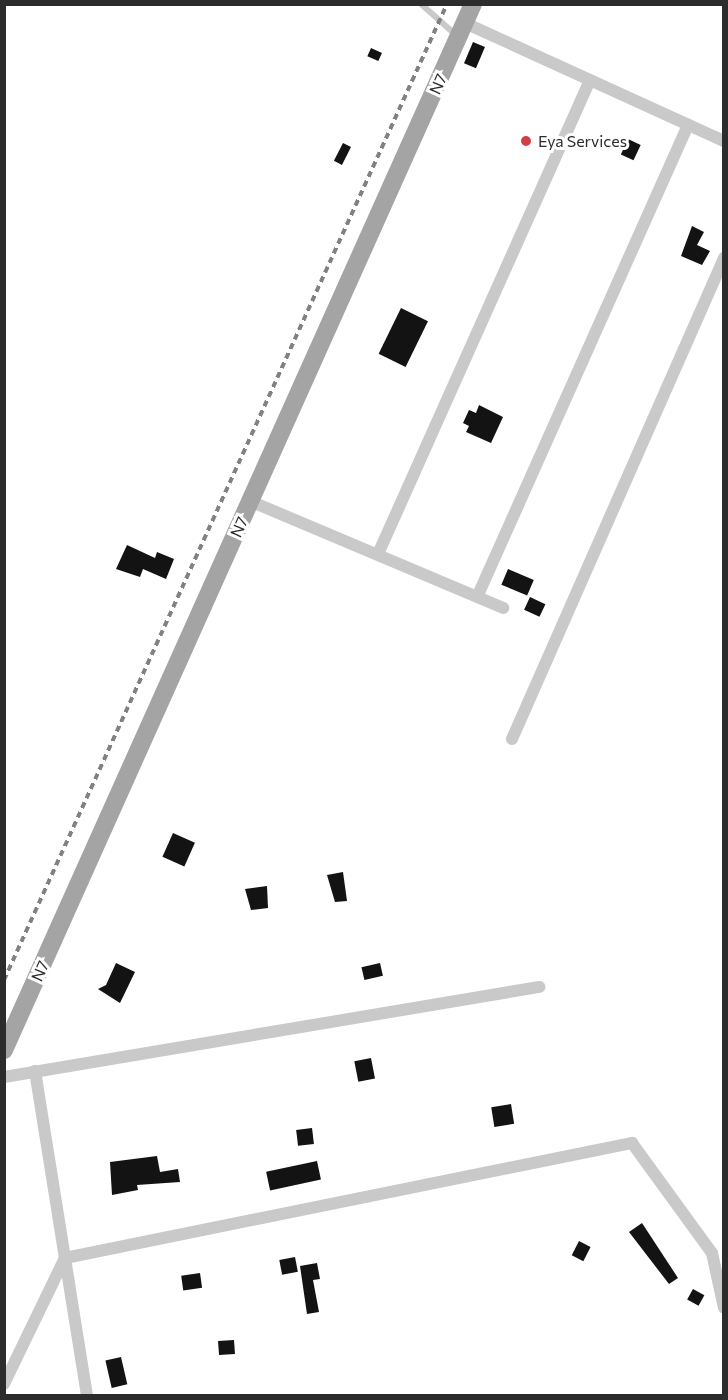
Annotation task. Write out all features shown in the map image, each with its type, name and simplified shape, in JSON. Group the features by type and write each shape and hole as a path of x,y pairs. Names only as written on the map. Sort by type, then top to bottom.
{"main road":[{"name":"N7","path":"4,1050 473,4"}],"street":[{"path":"462,30 590,80 723,141"},
{"path":"378,554 590,80"},
{"path":"478,595 688,125"},
{"path":"512,739 723,258"},
{"path":"250,501 478,595 503,608"},
{"path":"4,1077 539,987"},
{"path":"35,1071 87,1395"},
{"path":"65,1258 632,1143 712,1253 723,1308"},
{"path":"4,1384 65,1258"}],"lane":[{"path":"421,4 462,30"}],"building":[{"path":"473,42 485,47 476,68 464,63"},
{"path":"371,48 382,53 378,61 367,56"},
{"path":"628,139 641,145 634,160 621,154"},
{"path":"343,143 351,147 342,165 334,161"},
{"path":"692,226 704,232 697,245 710,251 702,265 681,256"},
{"path":"401,308 428,321 406,367 379,354"},
{"path":"479,405 503,417 491,443 466,432 469,426 463,423 469,410 476,413"},
{"path":"127,545 155,558 157,552 174,559 166,579 143,569 140,577 116,569"},
{"path":"508,569 534,580 527,596 501,585"},
{"path":"530,597 545,604 539,617 524,610"},
{"path":"173,833 195,843 184,867 162,857"},
{"path":"343,872 347,901 335,902 327,875"},
{"path":"267,886 268,908 251,910 245,889"},
{"path":"116,963 135,972 120,1003 98,989 106,985"},
{"path":"380,963 383,976 364,980 361,967"},
{"path":"371,1058 375,1079 358,1082 354,1061"},
{"path":"511,1104 514,1124 494,1127 491,1107"},
{"path":"312,1128 314,1144 298,1146 296,1130"},
{"path":"157,1156 160,1172 178,1169 180,1182 137,1185 138,1190 112,1195 110,1162"},
{"path":"317,1161 321,1180 270,1190 266,1172"},
{"path":"642,1223 678,1278 669,1284 629,1232"},
{"path":"579,1241 591,1247 583,1261 572,1255"},
{"path":"295,1257 298,1272 282,1275 279,1260"},
{"path":"317,1263 320,1279 313,1280 319,1312 307,1314 300,1266"},
{"path":"200,1273 202,1288 183,1290 181,1276"},
{"path":"693,1289 704,1295 699,1306 687,1299"},
{"path":"234,1340 235,1354 219,1355 218,1341"},
{"path":"121,1357 127,1384 112,1388 105,1361"}],"railway":[{"path":"4,980 447,4"}],"place":[{"name":"Eya Services","path":"526,141"}]}
